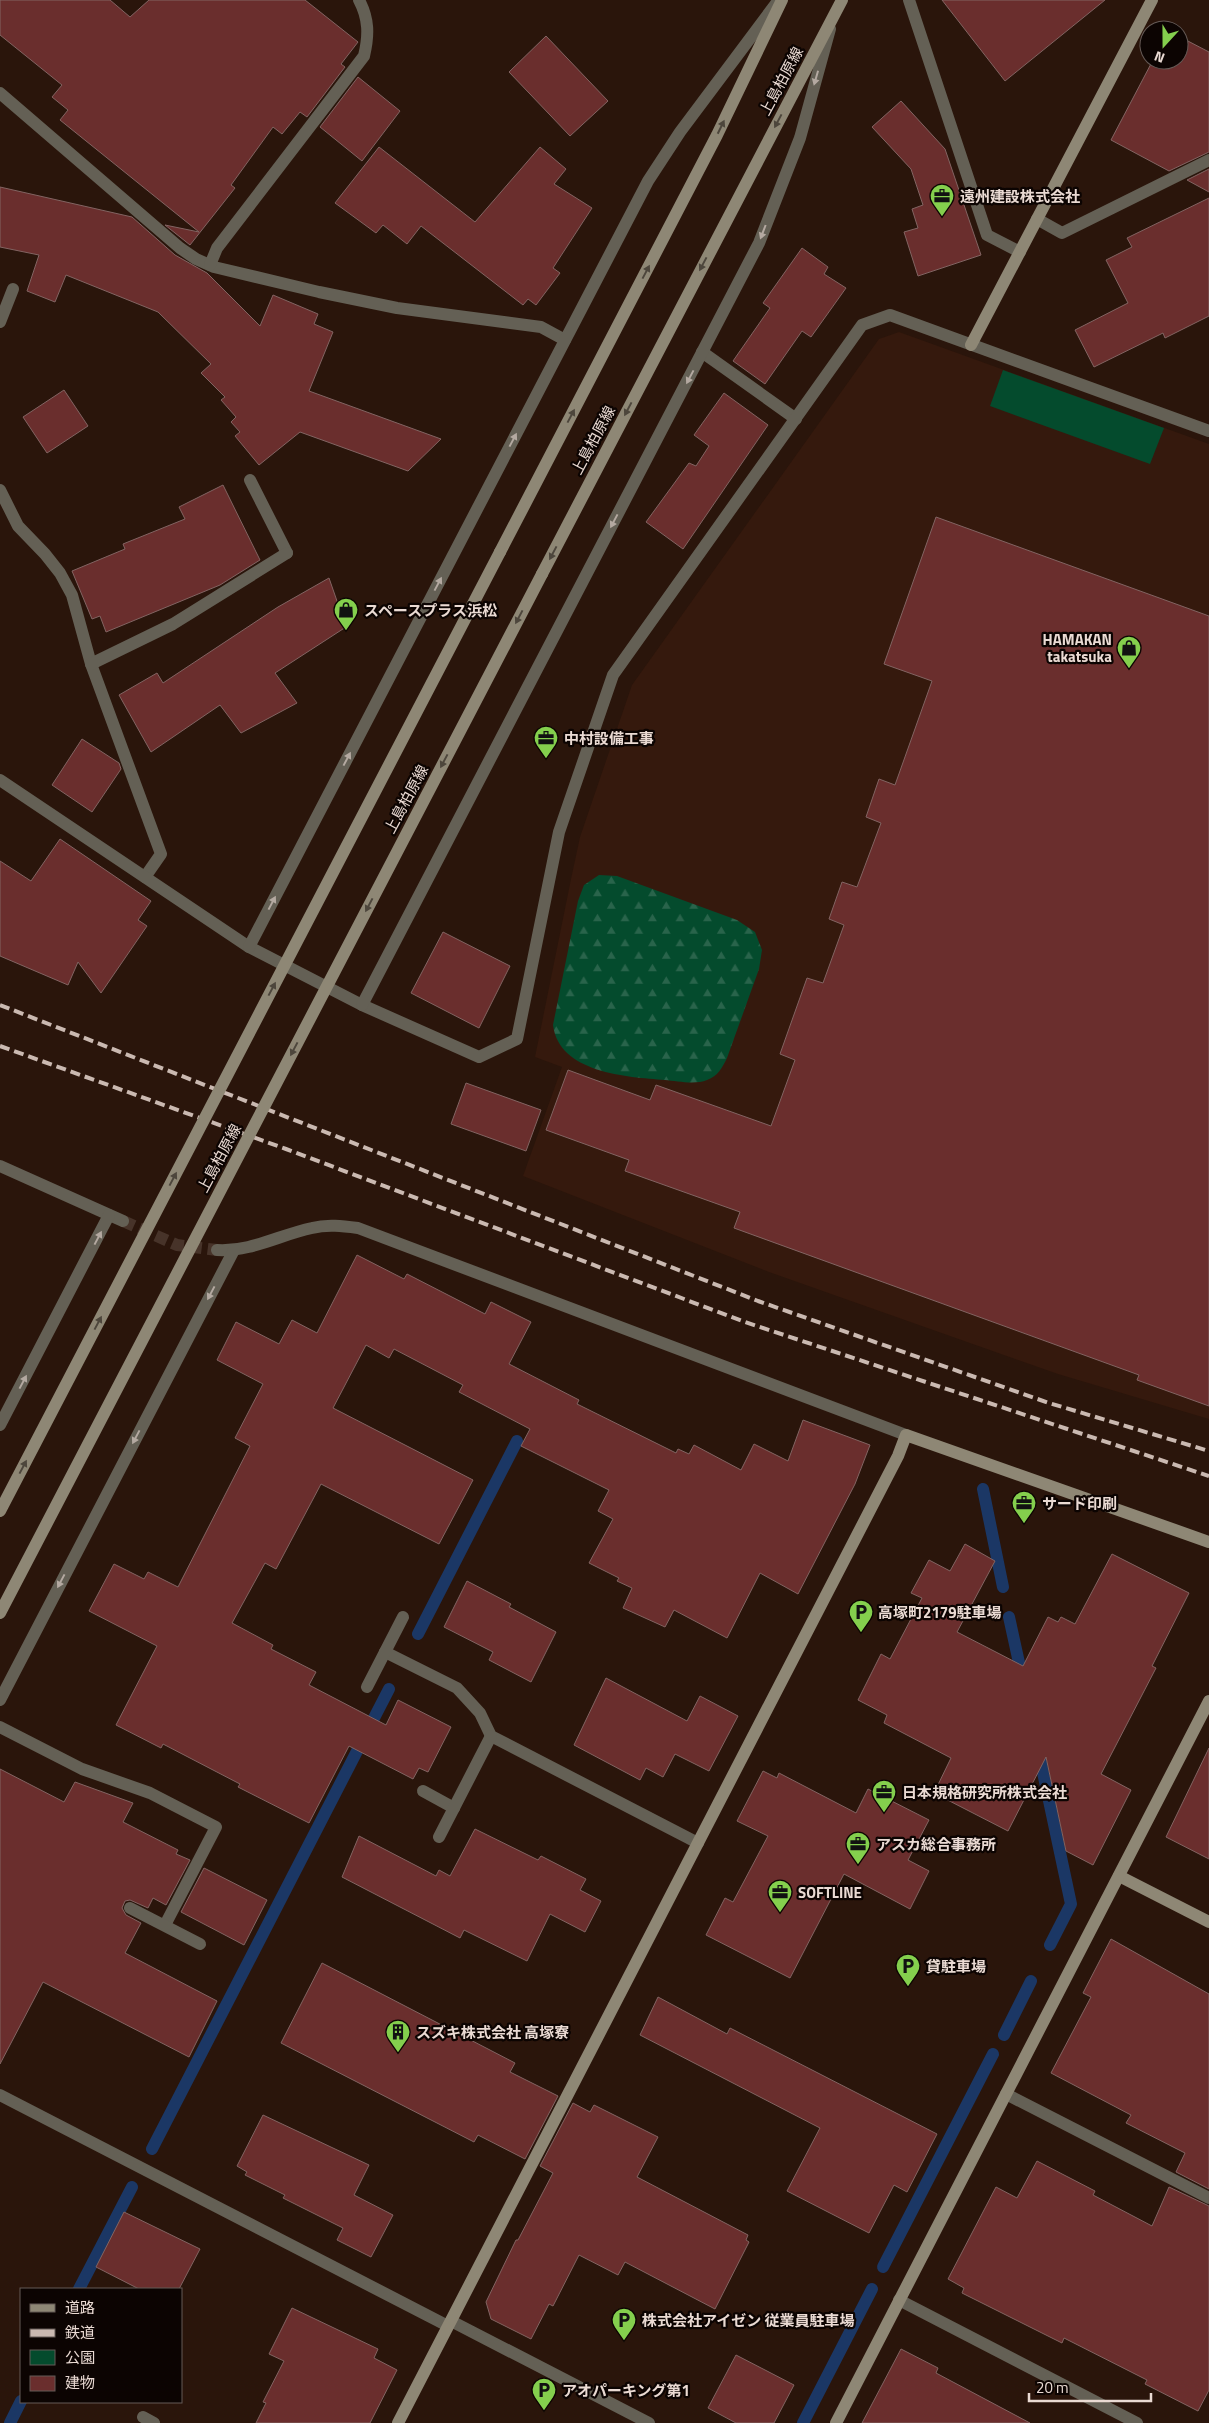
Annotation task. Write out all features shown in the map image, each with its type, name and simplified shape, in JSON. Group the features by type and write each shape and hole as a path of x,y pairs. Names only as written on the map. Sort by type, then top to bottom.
{"street":[{"path":"210,265 217,248 364,56 368,40 368,23 359,0"},
{"path":"249,946 648,181 680,132 780,0"},
{"name":"上島柏原線","path":"0,1511 717,135 780,0"},
{"name":"上島柏原線","path":"0,1613 842,0"},
{"path":"908,0 987,235 1020,252"},
{"path":"971,345 1152,0"},
{"path":"362,1005 759,243 800,138 834,15"},
{"path":"0,93 180,248 210,265 319,292 397,308 541,327 565,340"},
{"path":"1037,219 1062,233 1209,160"},
{"path":"0,322 13,290"},
{"path":"0,780 249,946 362,1005 480,1058 516,1039 560,832 613,675 862,325 890,315 1209,431"},
{"path":"702,352 796,419"},
{"path":"91,664 173,624 287,553 250,480"},
{"path":"0,490 18,526 46,554 60,573 72,595 91,664 161,854 145,877"},
{"path":"0,1166 123,1221"},
{"path":"0,1425 110,1215"},
{"path":"217,1250 234,1250 258,1246 313,1227 336,1225 358,1228 906,1435 1209,1542"},
{"path":"0,1700 234,1250"},
{"path":"398,2423 898,1456 906,1435"},
{"path":"367,1687 403,1617"},
{"path":"385,1652 457,1688 480,1713 491,1736 698,1843"},
{"path":"836,2423 1209,1700"},
{"path":"0,1727 82,1769 150,1793 216,1827 165,1926"},
{"path":"438,1837 491,1736"},
{"path":"423,1791 454,1808"},
{"path":"1119,1876 1209,1922"},
{"path":"130,1908 200,1944"},
{"path":"1006,2094 1209,2198"},
{"path":"0,2095 449,2324 649,2423"},
{"path":"899,2300 1137,2423"}],"shaded area":[{"path":"899,332 1209,444 1209,1419 1058,1374 769,1272 523,1176 562,1067 535,1057 580,837 632,685 879,339"}],"green space":[{"path":"1003,370 1164,428 1150,464 990,406"},
{"path":"599,875 617,876 737,920 755,932 762,950 759,969 727,1058 719,1071 711,1078 697,1082 686,1082 614,1074 581,1063 568,1053 558,1041 553,1025 578,901 584,885"}],"building":[{"path":"0,0 110,0 130,17 149,0 305,0 358,42 341,64 345,67 307,117 300,112 282,134 273,127 231,185 235,188 190,245 165,225 199,232 60,120 68,110 52,97 62,85 0,35"},
{"path":"942,0 1105,0 1005,81"},
{"path":"546,36 608,101 570,136 509,72"},
{"path":"1189,42 1209,52 1209,152 1169,171 1111,140 1148,70 1189,70"},
{"path":"358,77 400,111 362,161 320,127"},
{"path":"901,101 945,149 981,255 918,276 904,232 918,228 912,209 923,205 911,169 872,127"},
{"path":"379,147 475,222 540,147 566,169 554,184 592,208 553,268 560,273 536,305 528,299 523,305 421,226 407,244 383,225 376,233 335,203"},
{"path":"1209,169 1209,192 1187,180"},
{"path":"0,187 132,217 175,255 207,273 260,326 273,295 318,314 314,324 333,332 309,391 441,439 408,471 300,432 259,465 235,436 240,432 231,422 236,417 221,400 225,397 201,373 211,364 158,312 66,275 55,302 27,291 39,255 0,247"},
{"path":"1209,198 1209,316 1165,338 1163,333 1094,367 1075,330 1128,303 1106,260 1132,247 1127,238"},
{"path":"802,248 828,267 824,274 846,288 811,337 802,331 765,384 733,361 770,308 763,303"},
{"path":"64,390 88,426 47,453 23,417"},
{"path":"724,393 768,425 683,549 646,522 689,463 696,466 709,446 694,435"},
{"path":"223,485 260,560 220,585 106,632 100,616 92,619 72,571 125,549 123,544 185,519 179,507"},
{"path":"936,517 1209,616 1209,1406 1137,1380 1139,1375 734,1228 740,1212 625,1171 629,1160 546,1130 568,1070 650,1100 656,1085 771,1126 795,1060 780,1054 807,978 823,983 844,925 829,919 842,882 857,887 881,823 866,817 879,779 895,785 932,681 884,664"},
{"path":"329,578 346,627 275,673 297,703 241,733 220,705 151,752 119,695 157,673 163,683 278,607"},
{"path":"82,739 119,763 121,769 92,812 52,785"},
{"path":"60,839 151,901 138,920 147,926 101,993 78,962 68,985 0,956 0,861 31,881"},
{"path":"443,932 510,966 479,1028 411,993"},
{"path":"466,1083 541,1110 526,1151 451,1124"},
{"path":"357,1255 404,1279 407,1274 485,1314 491,1302 531,1322 509,1364 579,1400 577,1404 676,1453 678,1449 689,1454 694,1445 741,1470 754,1444 788,1461 803,1420 870,1445 855,1484 798,1594 760,1573 727,1638 674,1610 665,1627 623,1608 632,1588 617,1581 619,1578 589,1563 613,1519 598,1511 609,1490 521,1446 530,1429 459,1392 463,1385 394,1349 389,1358 366,1345 333,1408 473,1480 439,1544 321,1484 276,1569 265,1563 232,1623 273,1645 271,1649 316,1672 309,1685 386,1725 398,1700 451,1727 428,1772 419,1768 413,1779 349,1746 309,1823 238,1787 240,1784 163,1744 161,1748 116,1725 157,1646 89,1611 114,1564 144,1579 148,1572 178,1587 250,1446 235,1438 263,1384 217,1360 236,1322 279,1344 292,1320 317,1333"},
{"path":"965,1544 995,1561 957,1632 1023,1666 1048,1617 1058,1622 1061,1617 1075,1624 1112,1554 1189,1593 1152,1666 1156,1668 1101,1774 1131,1790 1093,1865 1066,1851 1046,1757 1008,1831 934,1793 951,1758 884,1723 887,1715 858,1700 881,1654 890,1659 922,1598 911,1593 929,1560 950,1571"},
{"path":"467,1581 511,1604 509,1607 556,1632 531,1682 489,1660 493,1652 444,1627"},
{"path":"606,1678 687,1721 700,1696 738,1716 709,1771 675,1754 663,1777 646,1768 640,1780 574,1745"},
{"path":"1209,1748 1209,1859 1166,1837"},
{"path":"0,1769 64,1802 75,1782 133,1803 123,1822 178,1850 176,1854 190,1860 166,1905 153,1898 148,1908 130,1900 125,1901 122,1908 126,1915 141,1923 125,1953 217,2001 189,2057 43,1982 0,2064"},
{"path":"763,1771 777,1778 779,1773 856,1813 868,1789 929,1820 908,1860 929,1871 910,1909 844,1874 790,1978 706,1935 725,1898 733,1902 768,1836 737,1821"},
{"path":"475,1829 538,1860 541,1856 586,1879 580,1890 601,1901 585,1932 550,1914 527,1961 464,1930 460,1938 342,1877 359,1836 436,1876 439,1870 450,1876"},
{"path":"204,1868 267,1900 244,1945 181,1912"},
{"path":"1111,1939 1209,1994 1209,2189 1176,2172 1185,2153 1126,2123 1131,2115 1051,2073 1091,1997 1083,1993"},
{"name":"スズキ株式会社 高塚寮","path":"322,1963 515,2063 510,2072 558,2096 525,2159 478,2135 474,2142 281,2043"},
{"path":"658,1997 727,2034 730,2028 937,2134 907,2192 894,2185 869,2233 787,2191 820,2128 640,2035"},
{"path":"573,2103 590,2112 594,2105 658,2137 637,2177 748,2235 746,2240 749,2242 715,2309 625,2262 618,2275 579,2255 553,2306 549,2304 531,2339 491,2319 486,2302 516,2240 518,2240 553,2173 540,2166"},
{"path":"263,2115 369,2165 354,2195 393,2215 371,2257 337,2240 343,2228 283,2198 285,2195 245,2175 247,2172 237,2166"},
{"path":"1037,2161 1095,2191 1093,2195 1152,2226 1169,2187 1209,2206 1209,2390 1198,2411 1145,2384 1147,2380 1064,2338 1062,2343 962,2293 964,2288 948,2279 996,2187 1017,2198"},
{"path":"124,2212 200,2249 180,2288 137,2288 96,2267"},
{"path":"292,2308 378,2349 374,2358 397,2370 370,2423 256,2423 266,2403 263,2402 284,2361 269,2354"},
{"path":"901,2349 938,2368 936,2373 1030,2423 862,2423"},
{"path":"736,2355 794,2385 774,2423 736,2423 708,2408"}],"waterway":[{"path":"418,1634 517,1441"},
{"path":"983,1489 1003,1587"},
{"path":"1009,1617 1023,1681"},
{"path":"152,2149 389,1689"},
{"path":"1038,1749 1071,1904 1050,1945"},
{"path":"1004,2035 1031,1981"},
{"path":"883,2267 993,2054"},
{"path":"80,2288 132,2187"},
{"path":"803,2423 872,2289"},
{"path":"10,2423 20,2403"}],"tunnel":[{"path":"123,1221 177,1245 217,1250"}],"railway":[{"path":"0,1005 758,1301 1049,1403 1209,1451"},
{"path":"0,1046 286,1149 745,1322 1209,1476"}],"place":[{"name":"遠州建設株式会社","path":"942,217"},
{"name":"スペースプラス浜松","path":"346,631"},
{"name":"HAMAKAN takatsuka","path":"1129,669"},
{"name":"中村設備工事","path":"546,759"},
{"name":"サード印刷","path":"1024,1524"},
{"name":"高塚町2179駐車場","path":"861,1633"},
{"name":"日本規格研究所株式会社","path":"884,1813"},
{"name":"アスカ総合事務所","path":"858,1865"},
{"name":"SOFTLINE","path":"780,1913"},
{"name":"貸駐車場","path":"908,1987"},
{"name":"スズキ株式会社 高塚寮","path":"398,2053"},
{"name":"株式会社アイゼン 従業員駐車場","path":"624,2341"},
{"name":"アオパーキング第1","path":"544,2411"}]}
